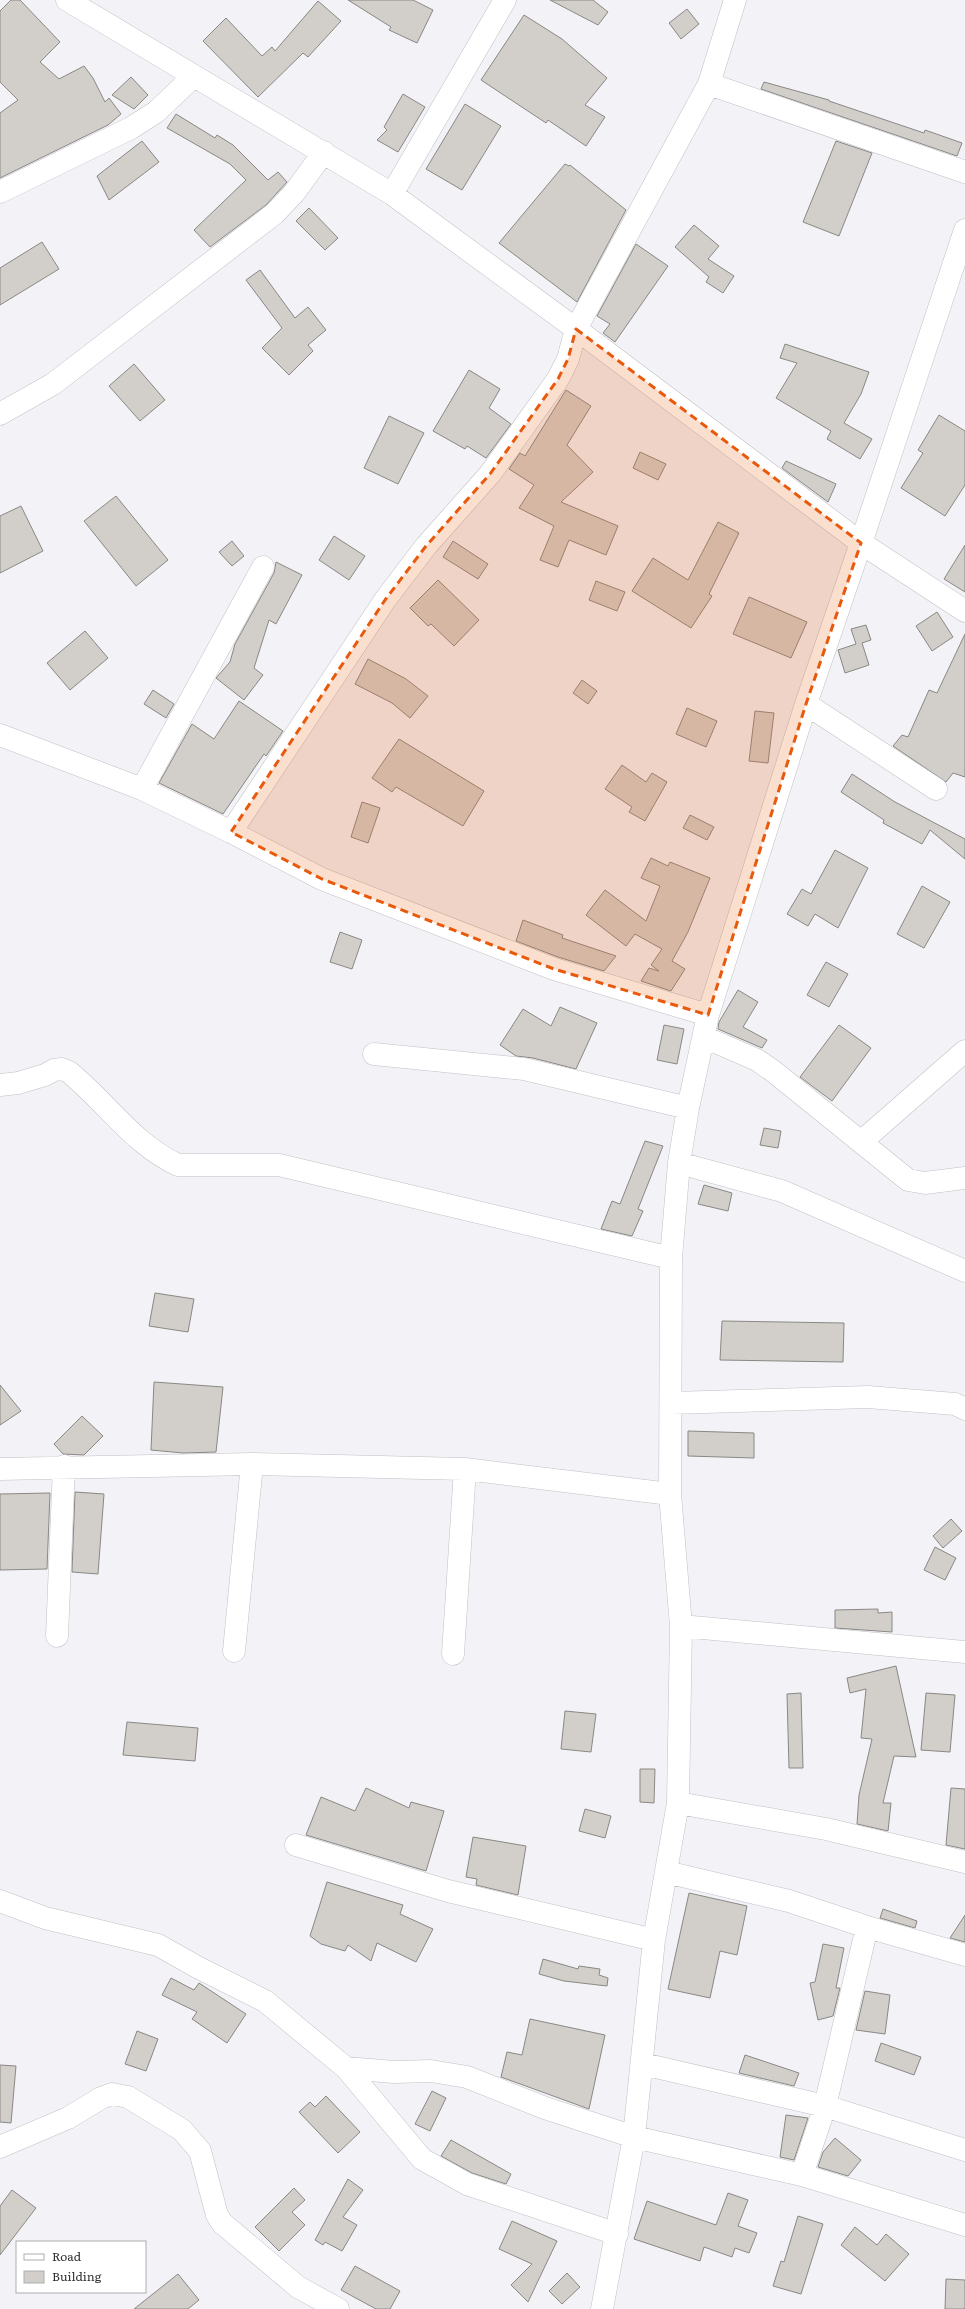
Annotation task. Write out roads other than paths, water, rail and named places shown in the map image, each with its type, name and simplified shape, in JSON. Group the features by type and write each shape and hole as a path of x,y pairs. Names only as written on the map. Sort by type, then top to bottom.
{"street":[{"path":"67,0 193,77 324,152 392,194 576,329 861,543 965,611"},
{"path":"392,194 506,0"},
{"path":"231,832 385,600 426,546 490,474 558,379 568,359 576,329 708,84 735,0"},
{"path":"0,192 137,124 156,112 193,77"},
{"path":"708,84 965,172"},
{"path":"0,414 53,384 274,214 294,193 324,152"},
{"path":"602,2309 634,2137 643,2064 654,1940 678,1803 681,1626 670,1494 670,1258 679,1163 688,1108 708,1015 806,704 965,230"},
{"path":"142,789 263,567"},
{"path":"806,704 936,790"},
{"path":"0,735 142,789 231,832 322,879 547,966 708,1015"},
{"path":"704,1037 757,1060 773,1071 908,1180 924,1183 965,1178"},
{"path":"861,1142 965,1051"},
{"path":"374,1054 524,1069 688,1108"},
{"path":"0,1085 18,1083 44,1075 54,1070 62,1069 69,1072 135,1137 164,1158 178,1165 279,1165 670,1258"},
{"path":"679,1163 782,1191 965,1271"},
{"path":"671,1403 868,1398 955,1404 965,1409"},
{"path":"0,1468 252,1464 465,1468 670,1494"},
{"path":"234,1651 252,1464"},
{"path":"57,1636 64,1466"},
{"path":"453,1654 465,1468"},
{"path":"681,1626 965,1652"},
{"path":"678,1803 826,1829 965,1862"},
{"path":"296,1845 448,1892 654,1940"},
{"path":"666,1872 789,1901 868,1927 965,1955"},
{"path":"0,1901 44,1918 158,1945 199,1968 265,2001 346,2068 422,2159 446,2174 467,2184 617,2234"},
{"path":"802,2175 825,2106 868,1927"},
{"path":"643,2064 825,2106 965,2150"},
{"path":"346,2068 394,2072 431,2071 467,2077 545,2108 634,2137 802,2175 965,2225"},
{"path":"0,2147 68,2118 101,2098 112,2094 128,2097 182,2130 200,2151 217,2215 222,2223 298,2287 338,2309"}]}
